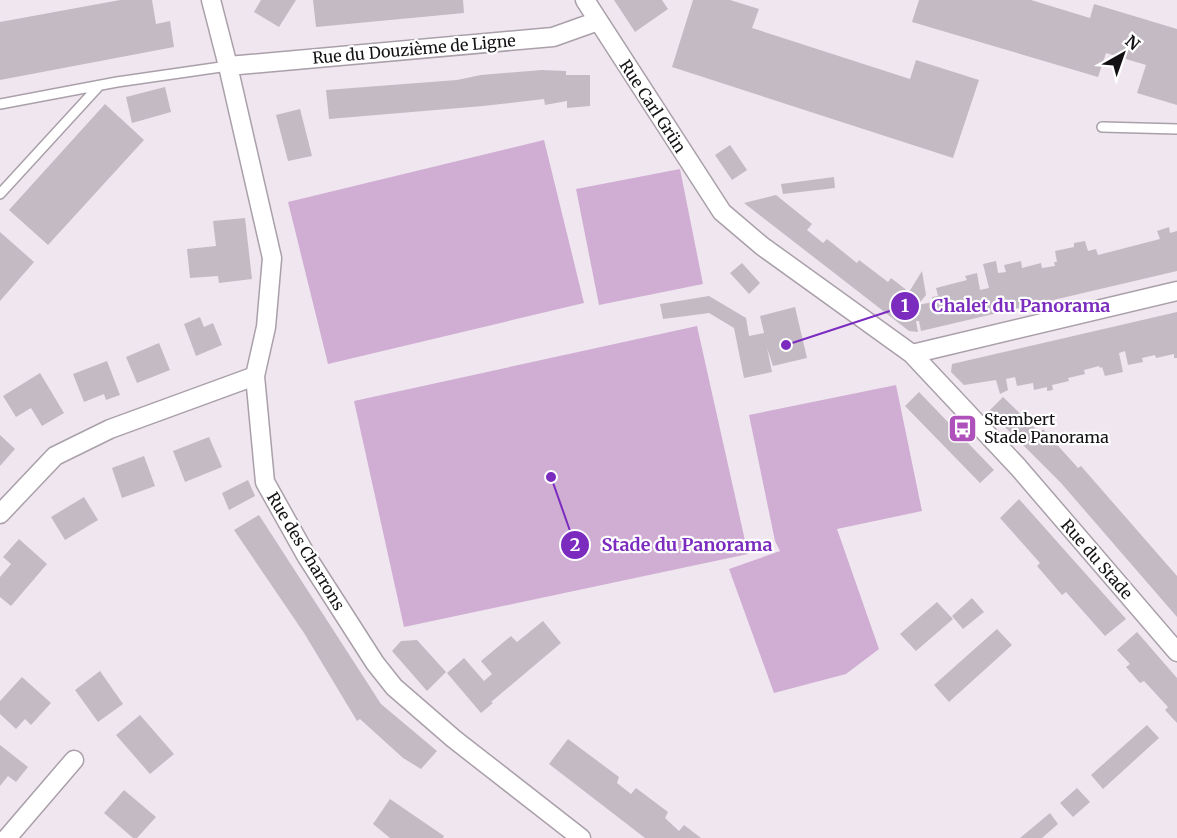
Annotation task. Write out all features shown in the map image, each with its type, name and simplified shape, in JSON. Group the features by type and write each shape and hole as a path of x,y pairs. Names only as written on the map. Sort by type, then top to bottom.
{"street":[{"name":"Rue des Charrons","path":"211,0 272,258 266,327 255,376 265,482 307,557 375,663 407,700 581,838"},
{"name":"Rue Carl Grün","path":"585,0 722,212 762,246 912,354"},
{"name":"Rue du Douzième de Ligne","path":"228,66 553,37 598,21"},
{"path":"912,354 1177,291"},
{"name":"Rue du Stade","path":"912,354 1017,467 1177,652"},
{"path":"0,514 55,456 110,429 255,376"},
{"path":"7,838 74,760"}],"lane":[{"path":"0,104 228,66"},
{"path":"0,194 99,86"},
{"path":"1102,127 1177,129"}],"shaded area":[{"path":"544,140 584,303 328,364 288,202"},
{"path":"680,169 703,284 599,305 576,189"},
{"path":"697,326 748,554 404,627 354,401"},
{"path":"896,385 922,511 837,529 879,649 846,674 774,693 729,569 780,551 775,541 749,415"}],"building":[{"path":"120,0 152,0 156,24 170,21 174,47 0,80 0,22"},
{"path":"261,0 296,0 279,27 254,12"},
{"path":"313,0 463,0 464,13 316,27"},
{"path":"614,0 662,0 668,9 635,32"},
{"path":"693,0 730,0 759,9 752,28 910,79 916,60 979,80 953,158 672,67"},
{"path":"919,0 1031,0 1090,18 1094,4 1177,29 1177,105 1137,93 1146,65 1106,53 1098,77 912,22"},
{"path":"542,70 566,71 566,75 590,75 590,106 567,108 567,101 545,105 544,99 329,119 326,90 457,80 481,75"},
{"path":"165,87 171,112 132,123 126,97"},
{"path":"105,104 144,140 48,245 9,210"},
{"path":"300,109 312,156 288,161 276,115"},
{"path":"730,145 747,170 732,180 715,155"},
{"path":"834,177 835,188 783,194 781,184"},
{"path":"776,195 812,224 807,230 823,243 827,239 857,263 859,260 888,282 891,278 909,292 922,271 926,295 918,305 933,302 932,297 938,296 936,288 967,280 965,276 977,273 980,290 989,288 983,264 996,261 998,273 1006,272 1004,265 1021,261 1022,268 1041,263 1042,268 1055,266 1054,262 1057,262 1055,251 1074,247 1074,243 1085,241 1088,251 1096,249 1098,255 1160,239 1157,231 1169,227 1170,233 1177,231 1177,271 921,331 919,321 916,321 918,332 909,331 744,203"},
{"path":"245,218 252,279 219,283 218,276 190,278 187,249 216,246 213,221"},
{"path":"0,232 34,262 0,301"},
{"path":"742,263 760,283 749,294 730,273"},
{"path":"709,296 746,318 749,336 764,333 760,316 795,307 807,358 773,366 767,348 772,372 744,378 734,328 709,313 663,319 660,304"},
{"path":"1177,312 1177,358 1174,358 1174,354 1156,358 1155,355 1142,358 1143,362 1128,365 1125,351 1119,353 1123,372 1105,376 1102,367 1099,366 1084,370 1085,374 1068,378 1069,381 1052,385 1053,390 1047,391 1047,387 1034,390 1033,383 1017,386 1015,377 1006,379 1008,390 1000,394 996,380 964,385 951,372 952,364"},
{"path":"200,317 204,327 213,323 222,345 196,356 184,324"},
{"path":"159,343 170,370 137,383 126,357"},
{"path":"107,361 120,395 106,400 104,394 84,402 73,374"},
{"path":"40,373 64,413 42,426 31,408 16,417 3,396"},
{"path":"919,392 994,470 980,483 905,406"},
{"path":"1003,397 1040,433 1043,429 1078,468 1081,466 1177,576 1177,617 1061,483 989,411"},
{"path":"0,435 15,449 0,466"},
{"path":"209,437 222,467 185,482 173,451"},
{"path":"144,456 155,486 122,498 112,468"},
{"path":"248,480 255,496 229,510 222,493"},
{"path":"84,497 98,520 65,540 51,517"},
{"path":"1019,499 1126,619 1105,636 1066,592 1062,595 1037,566 1040,563 1000,518"},
{"path":"259,515 381,704 437,751 421,769 403,758 360,719 357,721 304,633 234,530"},
{"path":"19,539 47,564 11,606 0,597 0,577 11,564 3,557"},
{"path":"972,598 984,612 963,629 952,616"},
{"path":"937,602 953,619 916,651 900,634"},
{"path":"543,621 561,643 481,713 447,673 464,658 484,681 492,674 481,661 511,636 517,642"},
{"path":"997,629 1012,645 949,702 934,685"},
{"path":"1137,632 1177,678 1177,723 1165,710 1168,707 1144,681 1140,683 1126,667 1130,664 1117,650"},
{"path":"417,640 446,672 427,691 392,651 401,641"},
{"path":"100,671 123,704 98,722 75,690"},
{"path":"22,677 51,703 31,725 25,719 16,729 0,714 0,701"},
{"path":"140,715 174,754 150,774 116,735"},
{"path":"1147,725 1159,738 1103,789 1091,775"},
{"path":"568,739 619,777 617,783 631,794 636,788 668,812 665,818 679,831 684,825 701,838 645,838 549,764"},
{"path":"0,745 28,767 16,782 8,776 0,786"},
{"path":"1077,788 1090,802 1073,817 1060,803"},
{"path":"124,790 156,817 137,838 133,838 104,813"},
{"path":"390,799 444,836 443,838 390,838 373,824"},
{"path":"1050,813 1058,824 1042,838 1020,838"}],"place":[{"name":"Chalet du Panorama","path":"786,345"},
{"name":"Stembert Stade Panorama","path":"963,428"},
{"name":"Stade du Panorama","path":"551,477"}]}
